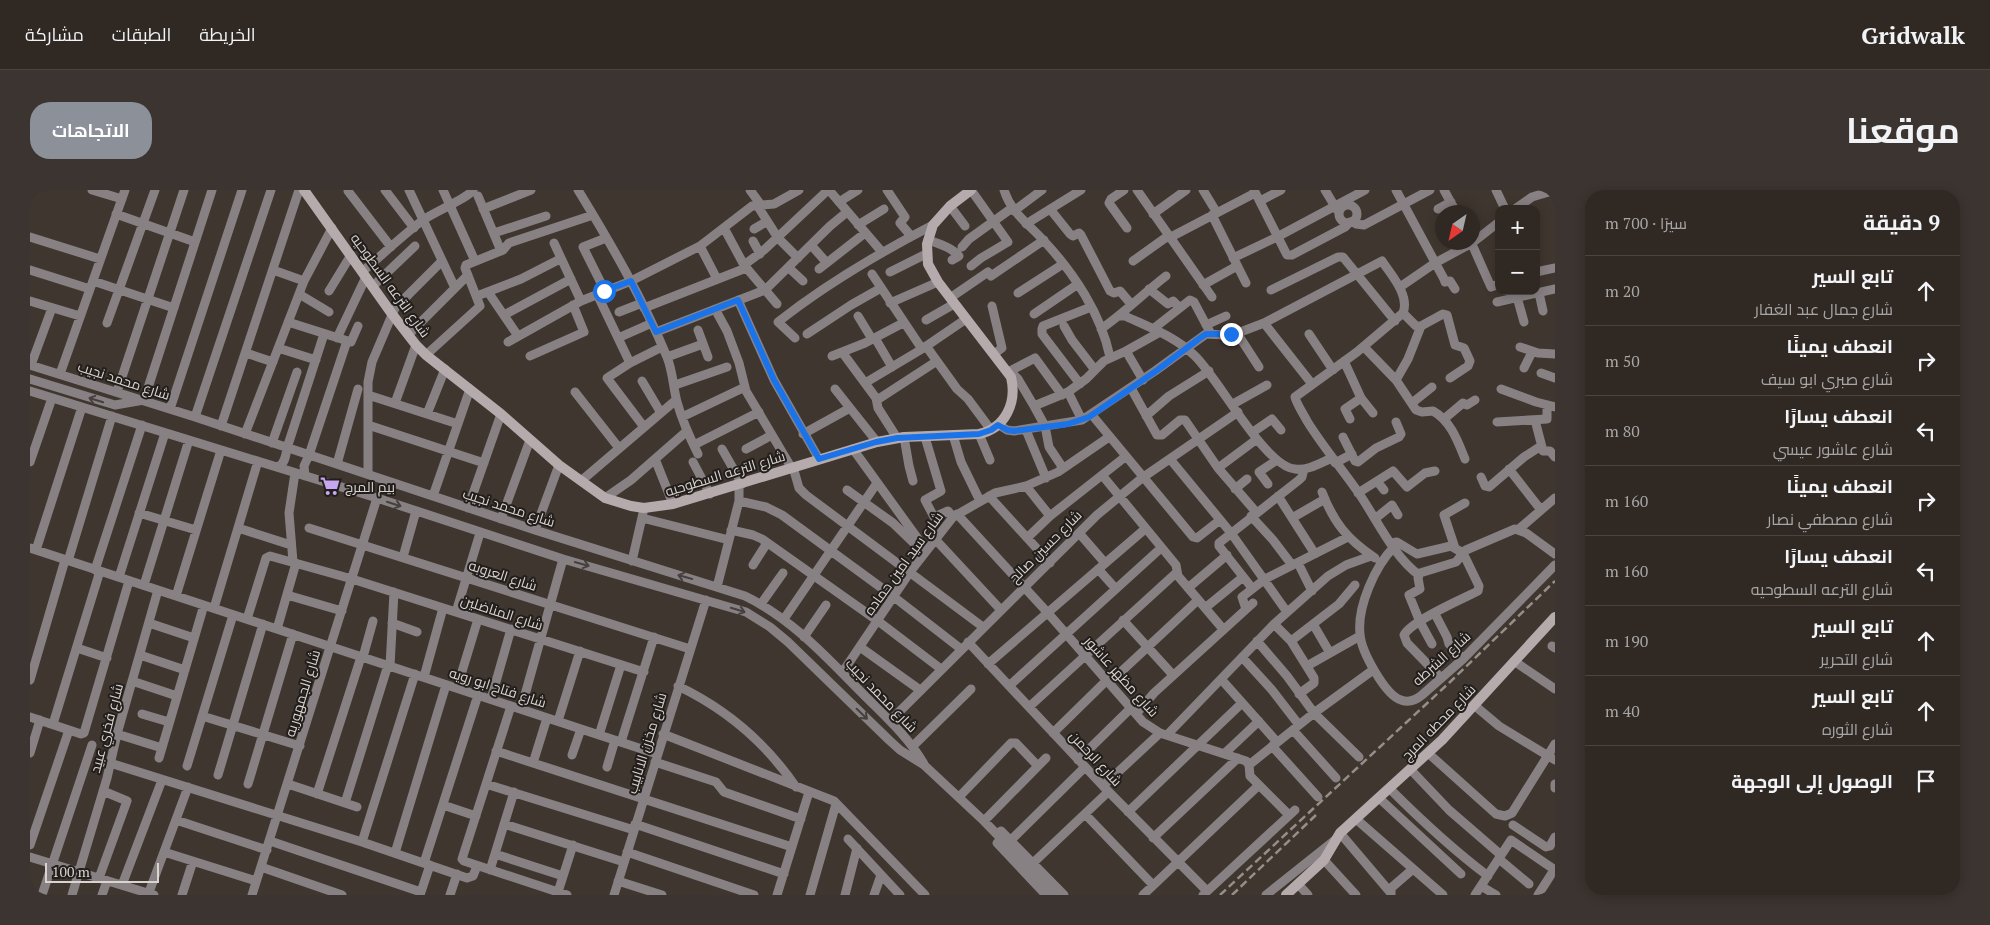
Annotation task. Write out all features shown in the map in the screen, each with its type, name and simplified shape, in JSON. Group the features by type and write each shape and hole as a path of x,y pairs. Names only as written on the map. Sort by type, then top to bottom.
{"street":[{"path":"92,190 122,199"},
{"path":"60,374 125,190"},
{"path":"107,323 155,190"},
{"path":"117,392 184,190"},
{"path":"30,379 115,405 144,400 212,190"},
{"path":"170,409 242,190"},
{"path":"195,417 271,190"},
{"path":"384,190 414,228"},
{"path":"409,190 455,288"},
{"path":"443,190 475,261"},
{"path":"483,209 531,190"},
{"path":"578,190 631,281 667,357 675,385 676,400 694,445 696,458 710,494"},
{"path":"750,190 766,222 778,238 798,258"},
{"path":"508,342 577,303 631,281 700,246 745,210 759,205 774,204 799,190"},
{"path":"619,312 717,279 745,267 829,190 882,252"},
{"path":"839,202 858,190"},
{"path":"887,190 905,217 900,223 911,236"},
{"path":"795,338 778,322 813,294 882,252 933,225 950,206 971,190 1008,242 971,266"},
{"path":"1004,190 1013,209 1044,240 1078,284 1101,329 1110,357"},
{"path":"962,247 969,239 994,221 1042,190"},
{"path":"1026,224 1081,190"},
{"path":"1124,190 1111,199 1109,203 1127,228"},
{"path":"1137,190 1212,298"},
{"path":"1153,214 1186,190"},
{"path":"1203,190 1246,283"},
{"path":"1134,261 1169,237 1215,214 1256,195 1281,190"},
{"path":"1325,190 1342,220 1364,225 1430,190"},
{"path":"1337,209 1365,190"},
{"path":"1396,190 1445,282 1450,281 1455,289"},
{"path":"1444,190 1452,205"},
{"path":"1496,190 1503,205"},
{"path":"1521,205 1532,197 1555,190"},
{"path":"222,426 273,270 307,191"},
{"name":"شارع الترعه السطوحيه","path":"307,191 392,314 426,355 501,414 580,481 605,498 631,506 643,513 876,442 901,438 979,434 995,427"},
{"path":"348,191 391,247"},
{"path":"337,338 364,274 391,247 423,220 449,204 476,193 501,251"},
{"path":"1203,285 1235,262 1277,237 1337,209 1346,206 1354,208 1357,216 1346,227 1290,256 1285,253 1277,237 1256,195"},
{"path":"1445,205 1451,202"},
{"path":"950,206 965,226"},
{"path":"858,225 884,208"},
{"path":"1050,209 1070,234 1073,236 1079,233 1081,235 1110,291 1120,291 1131,304"},
{"path":"656,332 765,290 830,226 847,212"},
{"path":"116,214 195,242"},
{"path":"426,355 480,306 465,266 501,251 509,243 593,215"},
{"path":"494,234 546,216"},
{"path":"754,229 766,222"},
{"path":"933,225 926,254 932,273 994,354 1009,372 1018,379 1045,426 1049,447 1063,468"},
{"path":"1480,236 1495,225"},
{"path":"246,434 304,281 332,228"},
{"path":"724,228 745,267 777,304"},
{"path":"820,269 865,234"},
{"path":"30,237 100,259"},
{"path":"606,238 583,246 618,338 630,363"},
{"path":"928,240 947,246 958,254 959,256 952,260"},
{"path":"926,320 988,272 991,276 1044,240"},
{"path":"753,241 760,254"},
{"path":"530,356 584,332 570,279 554,243"},
{"path":"811,245 827,263"},
{"path":"373,286 415,246"},
{"path":"700,246 717,279"},
{"path":"1400,287 1435,262 1458,250"},
{"path":"1475,250 1495,286"},
{"path":"890,272 926,254"},
{"path":"329,290 351,255"},
{"path":"1271,290 1340,257 1345,258 1394,321"},
{"path":"477,296 521,279 560,259"},
{"path":"1209,330 1237,333 1264,323 1382,260 1400,287 1405,302 1403,313 1364,347 1296,395 1295,400 1333,461 1358,493 1411,569 1419,575 1420,589 1409,595 1420,622 1432,644"},
{"path":"368,474 370,368 392,314 400,301 442,261"},
{"path":"1018,294 1063,264"},
{"path":"789,268 803,281"},
{"path":"1540,270 1555,268"},
{"path":"30,270 119,290 174,308"},
{"path":"273,270 304,281"},
{"path":"872,274 903,323 924,347 995,427 1010,431 1082,420 1092,415 1187,348 1226,316"},
{"path":"408,335 468,275"},
{"path":"1101,329 1120,316 1131,304 1166,276"},
{"path":"504,315 570,279"},
{"path":"890,304 938,282"},
{"path":"1034,314 1078,284"},
{"path":"807,334 881,288"},
{"path":"1149,289 1168,304 1174,301 1179,307"},
{"path":"1540,293 1555,290"},
{"path":"488,292 518,336"},
{"path":"299,294 329,312"},
{"path":"1497,302 1530,295"},
{"path":"1539,295 1543,311"},
{"path":"1517,298 1524,322"},
{"path":"738,300 774,380 803,434 819,459"},
{"path":"1034,406 1065,394 1080,384 1110,357 1126,351 1156,330 1179,307 1192,300 1209,330"},
{"path":"30,301 80,316"},
{"path":"992,306 1002,348 994,354"},
{"path":"1080,384 1042,334 1042,329 1043,326 1091,307"},
{"path":"30,365 52,308"},
{"path":"715,309 727,331 739,362 745,388 792,467 802,492 983,627"},
{"path":"1403,313 1413,325 1421,326 1443,314 1448,317 1455,345 1464,348 1470,361 1468,366 1450,378"},
{"path":"858,316 892,367"},
{"path":"1120,316 1125,316 1156,330 1187,348 1209,371 1255,435 1277,460 1293,469 1304,469 1352,454"},
{"path":"865,383 966,319"},
{"path":"288,322 347,341 352,341 358,326"},
{"path":"618,338 652,323"},
{"path":"832,356 874,339 903,323"},
{"path":"1264,323 1312,384"},
{"path":"1064,326 1072,340 1095,370"},
{"path":"1396,380 1408,359 1421,326"},
{"path":"698,330 708,356"},
{"path":"1237,333 1259,367"},
{"path":"278,468 283,462 324,334"},
{"path":"1309,334 1333,370"},
{"path":"305,476 304,466 310,455 347,341"},
{"path":"667,357 703,344"},
{"path":"395,403 416,345"},
{"path":"644,427 607,381 608,376 662,347"},
{"path":"1364,347 1396,380 1419,411 1434,411 1444,420 1457,438 1465,459"},
{"path":"1520,347 1532,352 1547,355 1555,354"},
{"path":"278,348 316,360"},
{"path":"1126,351 1143,380"},
{"path":"842,352 877,400 878,408 901,438 914,481"},
{"path":"1524,368 1532,352"},
{"path":"246,353 273,362"},
{"path":"1009,372 1034,357 1065,394 1082,420"},
{"path":"877,400 937,361"},
{"path":"1344,362 1361,398 1373,413"},
{"name":"شارع محمد نجيب","path":"30,365 144,400 535,530 717,586 762,604 784,619 842,673 913,746 924,764 984,821 1056,895"},
{"path":"675,385 727,367"},
{"path":"427,414 445,369"},
{"path":"1146,416 1169,396 1209,371"},
{"path":"272,443 297,372"},
{"path":"995,427 1005,417 1012,403 1013,388 1009,372"},
{"path":"1541,372 1555,378"},
{"path":"642,381 661,413"},
{"name":"شارع حسين صالح","path":"890,721 1000,609 1118,497 1267,385"},
{"path":"1412,403 1432,387"},
{"path":"682,417 745,388"},
{"path":"835,388 876,442"},
{"path":"1131,388 1159,436 1183,419 1186,422 1218,468 1273,540 1295,564 1312,591"},
{"path":"337,464 358,389"},
{"path":"433,496 470,389"},
{"path":"1497,422 1548,419 1551,406 1501,389"},
{"name":"شارع محمد نجيب","path":"30,391 377,498 563,559 746,612 788,642 894,745 911,758 924,764"},
{"path":"575,392 619,448"},
{"path":"368,395 458,424"},
{"path":"30,462 52,398"},
{"path":"1350,419 1345,409 1361,398"},
{"path":"580,481 676,400"},
{"path":"1444,420 1462,403 1467,404 1475,400"},
{"path":"32,551 82,407"},
{"path":"803,434 850,408"},
{"path":"694,445 759,412"},
{"path":"468,508 501,414"},
{"path":"1092,415 1142,478 1194,538 1198,538 1220,520"},
{"path":"30,680 112,416"},
{"path":"1218,468 1272,419 1281,430"},
{"path":"1534,420 1543,452 1550,451 1555,457"},
{"path":"1343,437 1355,461 1358,462 1376,448 1399,437 1400,434 1396,422"},
{"path":"53,724 142,425"},
{"path":"368,425 484,463"},
{"path":"1026,430 1046,478"},
{"path":"605,498 630,480 687,431"},
{"path":"118,577 165,433"},
{"path":"979,434 990,460"},
{"path":"746,449 772,435"},
{"path":"954,436 961,462 980,500"},
{"path":"925,437 941,491 925,500 934,517 948,511 955,516"},
{"name":"شارع سيد امين حماده","path":"842,673 925,551 955,516 989,496 1026,486 1046,478 1109,437"},
{"path":"144,586 189,440"},
{"path":"501,519 530,440"},
{"path":"1481,477 1485,486 1489,487 1541,446"},
{"path":"717,586 739,501 740,485 722,449"},
{"path":"853,449 925,551"},
{"path":"176,596 221,450"},
{"path":"1027,538 1050,516 1125,457"},
{"path":"654,459 673,504"},
{"path":"1170,459 1231,533 1287,612"},
{"path":"1268,484 1258,472 1277,460"},
{"path":"214,608 258,462"},
{"path":"535,530 559,465"},
{"path":"1252,588 1219,544 1302,477 1304,469"},
{"path":"1509,470 1541,510"},
{"path":"1358,493 1393,471 1407,487 1425,473 1435,471"},
{"path":"277,629 294,563 291,545 290,500 295,473"},
{"path":"1029,707 1122,620 1176,573 1178,567 1118,497 1102,475"},
{"path":"1235,488 1247,479"},
{"path":"1377,481 1384,490"},
{"path":"784,619 877,483"},
{"path":"1026,486 1050,516"},
{"path":"847,490 900,529 925,551"},
{"path":"989,496 1050,562"},
{"path":"1278,496 1315,554"},
{"path":"1292,518 1324,496 1333,518 1348,537 1381,562"},
{"name":"شارع الجمهوريه","path":"252,895 377,498"},
{"path":"1518,530 1555,498"},
{"name":"شارع الرحمن","path":"739,501 775,511 965,645 988,664 1178,862 1204,893"},
{"path":"1442,678 1404,638 1408,629 1479,589 1459,551 1444,516 1465,503"},
{"path":"1376,518 1392,505 1398,515"},
{"path":"403,557 416,511"},
{"path":"139,513 196,530"},
{"path":"632,561 643,513 729,540"},
{"name":"شارع مظهر عاشور","path":"955,516 1047,612 1147,725 1163,734 1238,758 1249,765"},
{"path":"238,528 291,545"},
{"name":"شارع العروبه","path":"309,528 690,649"},
{"path":"988,664 1145,529"},
{"path":"731,530 753,535 767,543 878,621 941,669"},
{"path":"1459,551 1506,532 1518,530 1526,533 1555,554"},
{"path":"456,612 480,533"},
{"path":"1079,533 1116,588"},
{"path":"1011,840 1081,763 1134,711 1250,606 1241,598 1252,588 1265,579 1348,537"},
{"path":"935,539 1000,609"},
{"path":"1393,545 1398,542 1417,554 1451,546 1459,551"},
{"path":"753,565 767,543"},
{"name":"شارع الشرطه","path":"1393,545 1381,562 1363,606 1360,636 1373,670 1393,695 1400,700 1408,701 1416,700 1463,659 1555,565"},
{"path":"1009,686 1161,548"},
{"name":"شارع فتاح ابو رويه","path":"32,551 98,570 618,741 716,782 724,792 801,819"},
{"path":"1419,575 1456,562 1459,551"},
{"path":"1188,588 1227,555"},
{"name":"شارع المناضلين","path":"248,619 267,557 270,556 394,592 644,672"},
{"path":"1033,863 1085,814 1106,789 1221,679 1287,612 1339,568 1371,556"},
{"path":"521,709 563,559"},
{"path":"650,584 654,568"},
{"path":"762,604 783,573"},
{"path":"1176,573 1223,629"},
{"path":"1205,608 1243,577"},
{"path":"30,717 81,734 84,733 129,581"},
{"path":"1291,641 1339,604 1354,585"},
{"name":"شارع فخري عبيد","path":"72,895 103,791 117,734 158,590"},
{"path":"345,803 389,666 394,592"},
{"path":"287,595 342,611"},
{"name":"شارع مخزن الانابيب","path":"614,895 706,600"},
{"path":"1053,733 1198,600"},
{"path":"804,637 826,604"},
{"path":"159,758 204,605"},
{"path":"362,842 443,608"},
{"path":"1435,614 1449,644 1463,659"},
{"path":"187,766 233,615"},
{"name":"شارع محطه المرج","path":"1337,836 1411,770 1450,732 1555,617"},
{"path":"457,688 478,619"},
{"path":"1122,620 1174,675"},
{"path":"317,794 373,621"},
{"path":"149,623 194,638"},
{"path":"392,623 417,632"},
{"path":"218,775 263,624"},
{"path":"1274,624 1291,641 1308,666 1315,681 1299,694"},
{"path":"1313,624 1330,653"},
{"path":"491,699 512,630"},
{"path":"248,784 293,634"},
{"path":"1308,666 1360,636"},
{"path":"607,767 644,672 654,637"},
{"path":"1257,642 1287,676 1314,713 1359,757"},
{"path":"860,647 920,690"},
{"path":"76,648 107,658"},
{"path":"808,661 818,650"},
{"path":"558,721 580,651"},
{"path":"140,655 185,670"},
{"path":"1242,657 1272,690 1296,727 1336,778"},
{"path":"1514,661 1555,689"},
{"path":"599,735 621,664"},
{"path":"1204,893 1292,812 1250,776 1249,765 1314,713 1373,670"},
{"path":"1221,679 1259,721 1318,797"},
{"path":"132,681 177,696"},
{"path":"395,853 446,685"},
{"path":"678,686 735,720 771,754 796,787"},
{"path":"913,746 971,689"},
{"path":"176,820 268,845 420,894 443,805 478,695"},
{"path":"1128,812 1242,703"},
{"path":"1474,705 1499,726 1552,758"},
{"path":"511,706 462,859 477,866 563,894 563,876 573,845"},
{"path":"142,714 169,722"},
{"path":"202,716 300,746"},
{"path":"534,763 547,718"},
{"path":"30,753 40,720"},
{"path":"1224,754 1259,721"},
{"path":"572,755 581,729"},
{"path":"30,845 69,730"},
{"path":"117,734 162,748"},
{"path":"663,734 836,804 925,895"},
{"path":"959,797 1011,743 1016,743 1038,766"},
{"path":"1428,753 1496,814 1505,816 1512,813 1552,758 1555,744"},
{"path":"42,895 92,745"},
{"path":"496,751 792,847"},
{"path":"1046,758 984,821 983,826 985,831 1046,895"},
{"path":"1153,838 1238,758"},
{"path":"110,763 278,815 457,874 472,878 477,866"},
{"path":"1411,770 1449,810 1529,884"},
{"path":"122,885 162,780"},
{"path":"288,784 357,807"},
{"path":"486,784 635,827 784,874"},
{"path":"1143,895 1259,785"},
{"path":"30,858 150,894 188,787"},
{"path":"1390,788 1427,826 1456,852 1488,876"},
{"path":"102,895 103,880 127,800 103,791"},
{"path":"490,870 514,792"},
{"path":"777,895 809,792"},
{"path":"1379,798 1461,874"},
{"path":"810,895 836,804"},
{"path":"443,805 476,816"},
{"path":"1085,814 1154,885"},
{"path":"1356,819 1443,895"},
{"path":"984,821 992,823 1011,840 1064,895"},
{"path":"504,824 624,862"},
{"path":"1513,824 1546,847 1550,846 1555,837"},
{"path":"1286,895 1324,860 1337,836"},
{"path":"1266,895 1337,836"},
{"path":"1337,836 1390,894"},
{"path":"848,839 900,895"},
{"path":"1475,895 1511,840 1555,870 1538,895"},
{"path":"844,895 857,848"},
{"path":"164,852 256,881"},
{"path":"627,852 754,895"},
{"path":"495,854 563,876"},
{"path":"1324,860 1356,895"},
{"path":"182,895 193,861"},
{"path":"261,867 342,895"},
{"path":"1390,894 1391,888 1413,869"},
{"path":"450,895 457,874"},
{"path":"874,895 880,875"},
{"path":"618,881 662,895"},
{"path":"1299,885 1308,895"},
{"path":"1482,886 1496,895"}],"railway":[{"path":"1220,895 1450,682 1555,581"},
{"path":"1232,895 1317,814"}],"place":[{"name":"بيم المرج","path":"330,486"}],"route":[{"path":"604,291 631,281 656,332 738,300 789,410 819,459 876,442 897,438 979,434 991,430 998,425 1010,431 1026,430 1082,420 1156,371 1206,334 1231,334"}]}
